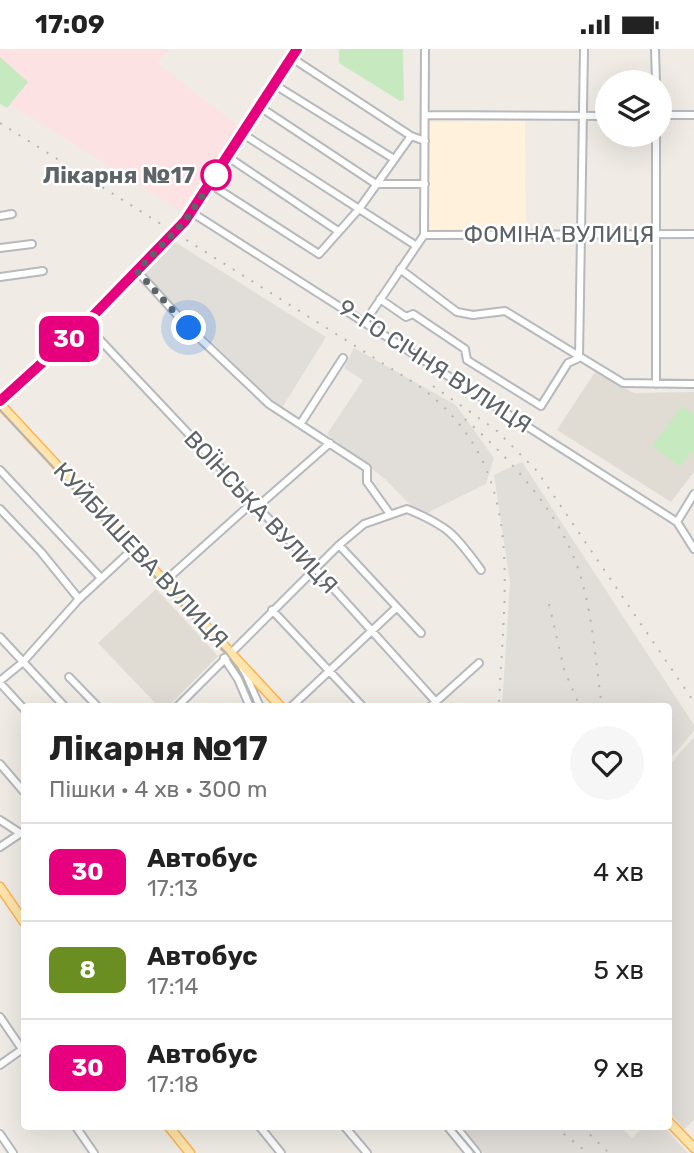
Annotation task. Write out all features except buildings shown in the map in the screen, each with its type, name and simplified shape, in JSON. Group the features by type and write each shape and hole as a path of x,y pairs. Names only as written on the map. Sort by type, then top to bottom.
{"main road":[{"name":"КУЙБИШЕВА ВУЛИЦЯ","path":"0,403 277,703"},
{"path":"0,887 21,918"},
{"path":"672,1125 694,1148"},
{"path":"175,1130 190,1153"}],"street":[{"path":"0,403 85,324 191,212 297,49"},
{"path":"365,322 424,235 425,49"},
{"path":"579,358 584,49"},
{"path":"655,49 656,70"},
{"path":"292,58 411,136 425,141"},
{"path":"275,85 394,159"},
{"path":"260,107 376,184 425,184"},
{"path":"425,115 595,116"},
{"path":"672,115 694,115"},
{"path":"243,134 415,245"},
{"path":"210,184 319,254 359,209 411,136"},
{"path":"656,147 656,384"},
{"path":"228,157 338,231"},
{"name":"9-ГО СІЧНЯ ВУЛИЦЯ","path":"191,212 677,522"},
{"path":"0,216 12,214"},
{"name":"ФОМІНА ВУЛИЦЯ","path":"424,235 694,234"},
{"path":"0,248 32,244"},
{"path":"400,269 457,312 473,315 505,311 623,383 694,384"},
{"path":"0,277 43,271"},
{"path":"137,271 189,328 269,404 367,468 367,482 390,514"},
{"path":"380,299 405,317 413,314 465,349 467,360 541,406 568,363 579,358"},
{"name":"ВОЇНСЬКА ВУЛИЦЯ","path":"85,324 315,568 432,703"},
{"path":"301,423 343,358"},
{"path":"165,581 330,443"},
{"path":"0,470 101,578"},
{"path":"694,494 677,522 694,549"},
{"path":"0,509 41,552 79,600"},
{"path":"181,703 272,610 364,524 407,509 443,524 461,541 481,569"},
{"path":"339,545 421,633"},
{"path":"21,706 0,682 22,663 101,578 135,547"},
{"path":"296,703 396,608"},
{"path":"272,610 359,703"},
{"path":"0,637 61,703"},
{"path":"224,658 238,679 248,703"},
{"path":"238,659 258,703"},
{"path":"434,703 480,663"},
{"path":"69,677 94,703"},
{"path":"0,764 21,788"},
{"path":"0,820 21,831"},
{"path":"0,846 21,833"},
{"path":"0,1017 21,1046"},
{"path":"0,1065 21,1052"},
{"path":"78,1130 94,1153"},
{"path":"262,1130 281,1153"},
{"path":"348,1130 367,1153"},
{"path":"450,1130 469,1153"},
{"path":"458,1130 477,1153"},
{"path":"0,1134 13,1153"}],"shaded area":[{"name":"Лікарня №17","path":"0,49 169,49 157,63 238,126 180,210 0,98"},
{"path":"525,121 526,233 429,234 428,122"},
{"path":"175,242 326,337 282,408 266,396 143,274"},
{"path":"354,348 456,405 494,458 486,484 421,516 385,479 327,434 363,380 344,368"},
{"path":"595,372 634,393 694,392 694,472 671,502 557,430"},
{"path":"522,462 694,725 694,731 672,757 672,703 502,703 510,582 494,475"},
{"path":"156,589 218,656 172,703 155,703 98,643"},
{"path":"694,737 694,1120 684,1129 672,1116 672,762"},
{"path":"465,1130 624,1130 632,1138 640,1130 667,1130 688,1153 484,1153"}],"green space":[{"path":"339,49 403,49 404,100 400,101 339,63"},
{"path":"0,57 28,82 7,108 0,104"},
{"path":"682,406 694,415 694,449 680,467 652,446"}],"tram line":[{"path":"0,410 227,654 242,675 254,703"},
{"path":"456,1130 475,1153"}],"railway":[{"path":"0,123 419,386 454,418 479,454 494,492 502,532 505,574 499,703"},
{"path":"433,386 496,430 537,471 694,702"},
{"path":"465,419 498,450 529,485 567,542 586,598 602,703"},
{"path":"549,604 564,669 578,703"},
{"path":"559,1130 588,1153"},
{"path":"585,1130 609,1153"}],"bus line":[{"name":"30","path":"0,401 85,324 185,221 297,49"}],"place":[{"name":"Лікарня №17","path":"216,175"}],"route":[{"path":"189,328 137,271 185,221 216,175"}]}
